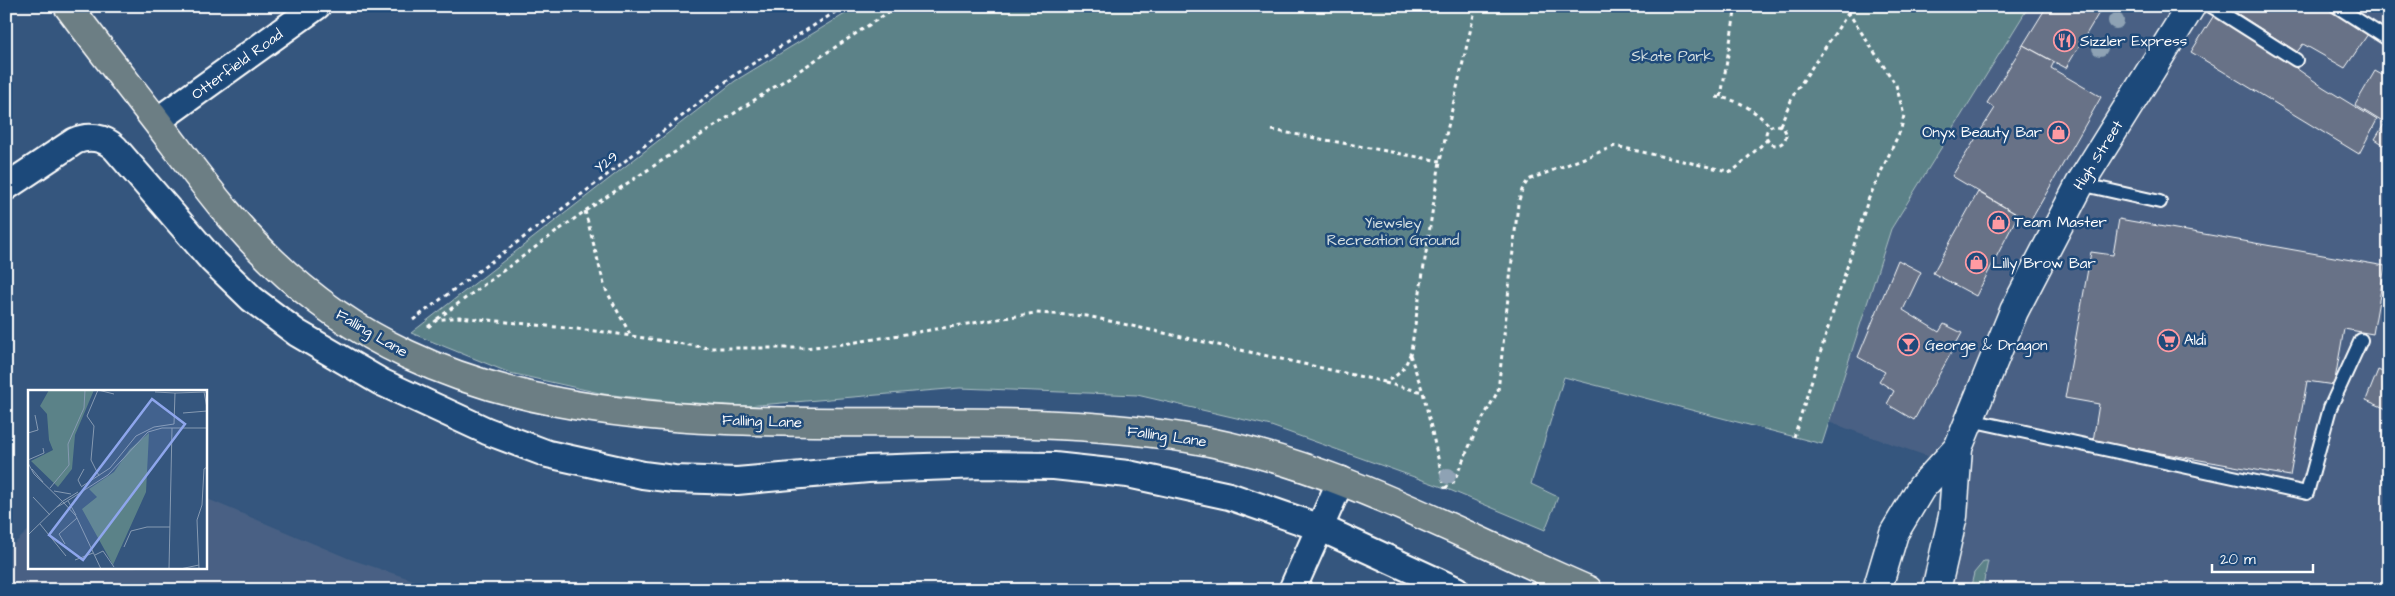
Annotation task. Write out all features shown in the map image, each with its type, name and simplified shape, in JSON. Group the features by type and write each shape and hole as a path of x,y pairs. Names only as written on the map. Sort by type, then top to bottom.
{"main road":[{"name":"Falling Lane","path":"68,6 213,195 272,261 329,307 393,347 486,385 601,409 685,418 841,424 995,422 1129,430 1229,445 1281,459 1341,480 1588,590"}],"street":[{"name":"Otterfield Road","path":"156,121 317,6"},
{"name":"High Street","path":"1936,590 1953,516 1958,448 2014,311 2080,184 2191,6"},
{"path":"6,187 80,138 106,140 212,260 252,299 297,333 381,382 487,432 548,454 642,475 674,479 737,481 868,469 982,465 1054,466 1128,474 1229,496 1321,528 1456,590"},
{"name":"High Street","path":"1876,590 1894,532 1921,488 1958,448"},
{"path":"1292,590 1341,480"}],"lane":[{"path":"2211,6 2296,60"},
{"path":"2336,6 2389,40"},
{"path":"2080,184 2160,202"},
{"path":"1970,420 2307,493 2330,408 2361,340"}],"path":[{"name":"Y29","path":"393,347 733,76 845,6"},
{"path":"393,347 436,320 585,211 898,6"},
{"path":"1385,382 1406,367 1410,354 1440,161 1476,6"},
{"path":"1736,6 1718,97 1741,103 1757,113 1770,126"},
{"path":"1794,437 1868,200 1901,129 1904,115 1896,85 1845,7"},
{"path":"1780,125 1794,94 1849,12"},
{"path":"1770,126 1780,125"},
{"path":"1770,126 1765,134 1767,140 1776,145 1785,140 1786,133 1780,125"},
{"path":"1272,130 1440,161"},
{"path":"1445,488 1453,483 1477,429 1498,391 1518,204 1522,190 1528,180 1615,146 1732,172 1767,140"},
{"path":"585,211 606,288 631,336"},
{"path":"436,320 459,317 631,336 709,348 804,348 844,344 1035,313 1062,313 1087,316 1423,392"},
{"path":"1410,354 1423,392 1445,488 1433,520"}],"shaded area":[{"path":"2029,6 2185,6 1947,463 1828,422 1891,229"},
{"path":"2195,6 2389,6 2389,267 2365,264 2389,268 2389,590 1917,590 1973,417 2014,320"},
{"path":"206,498 350,559 443,590 6,590 6,551 28,531 28,568 206,568"}],"green space":[{"name":"Yiewsley Recreation Ground","path":"858,6 2029,6 1891,229 1822,444 1564,377 1531,484 1558,497 1545,530 1445,488 1271,426 1137,395 960,388 747,406 677,402 604,394 510,373 411,333 735,81"},
{"path":"1984,561 1988,561 1982,590 1970,590 1974,573"}],"building":[{"path":"2047,6 2103,6 2066,68 2023,45"},
{"path":"2235,6 2324,6 2368,34 2345,68 2303,44 2297,52 2232,10"},
{"path":"2216,12 2323,87 2377,120 2359,154 2191,52"},
{"path":"2023,45 2054,62 2051,68 2101,97 2030,222 1952,176 1995,108 1987,103"},
{"path":"2375,71 2389,79 2389,126 2355,105"},
{"path":"2385,123 2389,126 2389,148 2375,139"},
{"path":"1978,192 2018,215 1976,296 1933,273"},
{"path":"2119,219 2385,266 2373,334 2344,329 2334,385 2307,381 2290,476 2093,441 2099,404 2065,398 2091,252 2113,255"},
{"name":"George & Dragon","path":"1898,260 1921,272 1903,310 1939,332 1944,324 1962,333 1914,420 1887,404 1894,391 1879,381 1885,372 1858,357"},
{"path":"2378,370 2389,375 2389,410 2366,400"}],"place":[{"name":"Sizzler Express","path":"2064,41"},
{"name":"Onyx Beauty Bar","path":"2058,132"},
{"name":"Team Master","path":"1998,222"},
{"name":"Lilly Brow Bar","path":"1976,263"},
{"name":"Aldi","path":"2168,340"},
{"name":"George & Dragon","path":"1909,345"}],"park label":[{"name":"Skate Park","path":"1672,56"}]}
